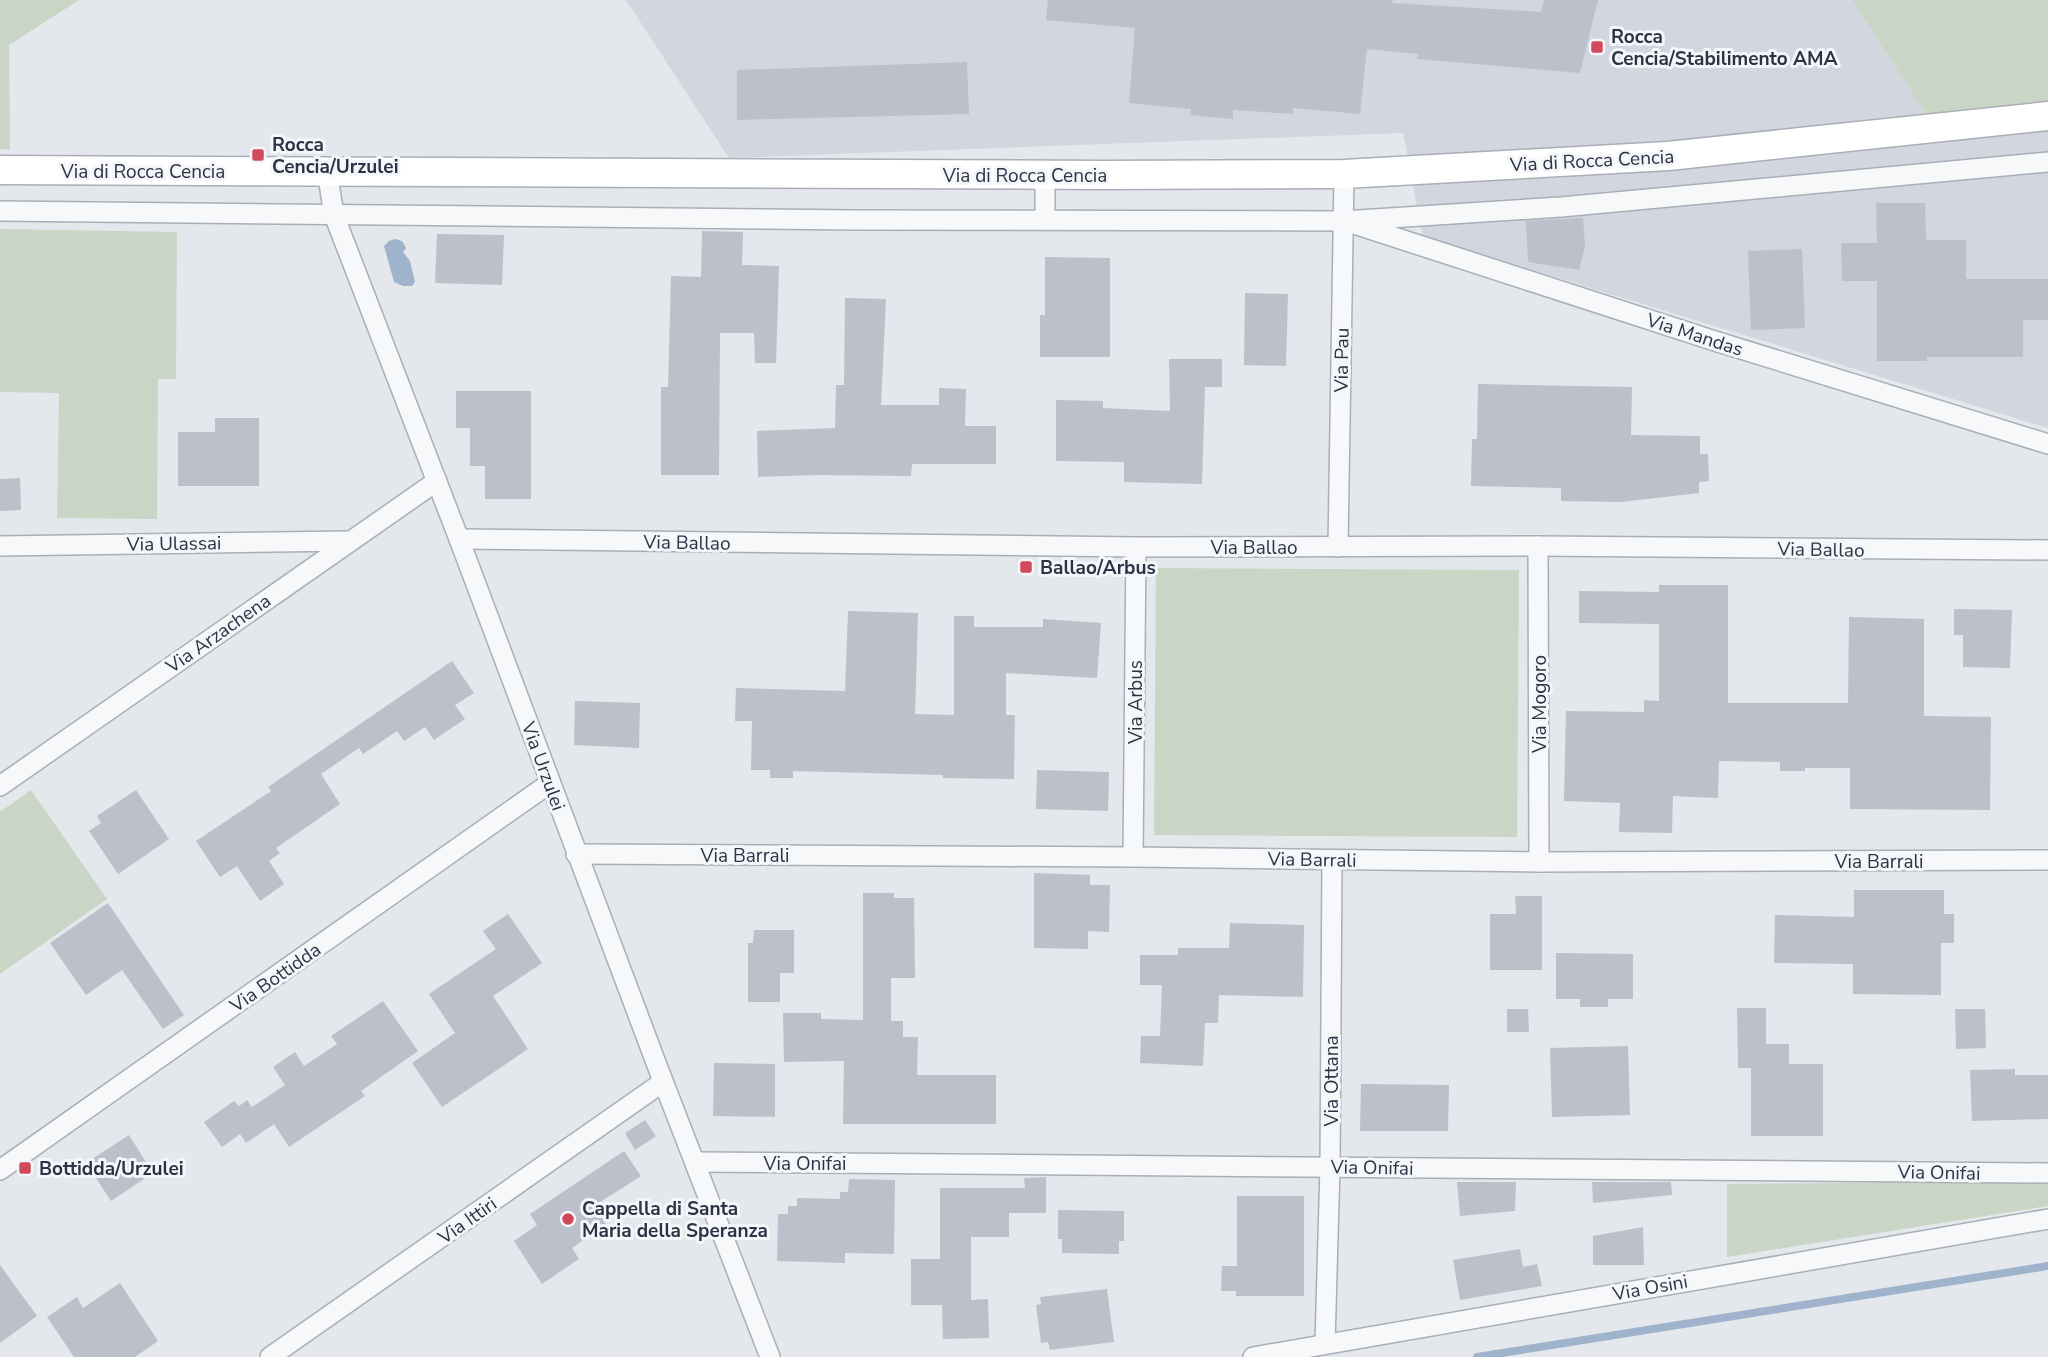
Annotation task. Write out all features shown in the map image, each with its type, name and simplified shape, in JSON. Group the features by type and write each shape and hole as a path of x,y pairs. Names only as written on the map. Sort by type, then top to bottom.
{"main road":[{"name":"Via di Rocca Cencia","path":"0,170 1344,174 1681,155 2048,116"}],"street":[{"path":"0,211 1343,221 1588,205 2048,162"},
{"name":"Via Urzulei","path":"327,171 334,215 770,1357"},
{"name":"Via Pau","path":"1338,547 1344,174"},
{"path":"1045,175 1045,219"},
{"name":"Via Mandas","path":"1343,221 1701,337 2048,444"},
{"name":"Via Arzachena","path":"0,786 437,481"},
{"name":"Via Ballao","path":"459,540 1136,547 1538,546 2048,550"},
{"name":"Via Ulassai","path":"0,546 348,541"},
{"name":"Via Mogoro","path":"1538,546 1539,862"},
{"name":"Via Arbus","path":"1133,857 1136,547"},
{"name":"Via Bottidda","path":"0,1170 550,783"},
{"name":"Via Barrali","path":"576,854 1539,862 2048,860"},
{"name":"Via Ottana","path":"1325,1343 1330,1167 1332,860"},
{"name":"Via Ittiri","path":"270,1357 663,1082"},
{"name":"Via Onifai","path":"696,1162 2048,1173"},
{"name":"Via Osini","path":"1253,1357 2048,1219"}],"shaded area":[{"path":"626,0 1852,0 1927,114 2048,100 2048,428 1423,237 1403,133 729,158"}],"green space":[{"path":"0,0 79,0 9,45 10,150 0,149"},
{"path":"1852,0 2048,0 2048,100 1927,115"},
{"path":"0,229 177,232 176,379 158,379 157,519 57,518 59,393 0,392"},
{"path":"1156,568 1519,570 1517,837 1154,835"},
{"path":"31,790 107,899 0,974 0,812"},
{"path":"2048,1181 2048,1206 1727,1257 1727,1184"}],"water":[{"path":"395,239 402,241 406,248 403,252 410,261 415,282 412,286 394,282 384,246"}],"building":[{"path":"1048,0 1393,0 1392,3 1541,12 1544,0 1598,0 1580,73 1417,59 1418,54 1367,49 1360,114 1293,108 1293,114 1233,110 1233,119 1190,115 1191,109 1129,103 1135,28 1046,20"},
{"path":"967,62 969,114 737,120 737,70"},
{"path":"1876,203 1925,203 1926,240 1966,240 1966,279 2048,279 2048,320 2023,320 2023,357 1927,357 1927,361 1877,361 1877,281 1842,281 1841,243 1877,243"},
{"path":"1583,218 1585,247 1579,270 1528,262 1526,221"},
{"path":"702,231 743,232 742,265 779,266 776,363 755,363 754,333 720,333 719,475 661,475 661,387 668,387 671,276 701,277"},
{"path":"437,234 504,235 502,285 435,283"},
{"path":"1802,249 1805,328 1751,330 1748,251"},
{"path":"1045,257 1110,258 1110,357 1040,357 1040,315 1045,315"},
{"path":"1245,293 1288,294 1286,366 1244,365"},
{"path":"845,298 886,299 881,405 939,405 939,388 966,389 965,426 996,426 996,464 912,464 911,476 758,477 757,431 835,428 836,385 844,385"},
{"path":"1169,359 1222,359 1222,387 1205,387 1202,484 1124,482 1124,462 1056,461 1056,400 1103,401 1103,408 1170,411"},
{"path":"1478,384 1632,387 1631,435 1700,436 1700,454 1708,454 1709,481 1699,482 1699,493 1621,502 1561,501 1561,488 1471,486 1472,439 1477,439"},
{"path":"456,391 531,391 531,499 485,499 485,466 470,466 470,428 456,428"},
{"path":"215,418 259,418 259,486 178,486 178,432 215,432"},
{"path":"20,478 21,510 0,511 0,479"},
{"path":"1659,585 1728,585 1728,703 1848,703 1849,617 1924,619 1924,716 1991,717 1990,810 1850,809 1850,768 1780,771 1780,762 1719,761 1718,798 1673,796 1672,833 1619,832 1620,803 1564,801 1566,711 1644,712 1644,700 1659,701 1659,624 1579,623 1579,591 1659,592"},
{"path":"1954,609 2012,610 2010,668 1963,667 1963,635 1954,635"},
{"path":"848,611 918,613 915,714 954,715 954,616 974,616 974,627 1043,627 1043,619 1101,623 1097,678 1006,673 1006,715 1015,715 1014,779 793,771 793,778 770,778 770,770 751,770 752,721 735,721 736,688 845,691"},
{"path":"452,661 474,693 455,705 465,719 434,740 425,727 404,741 397,731 363,754 359,748 321,774 340,804 276,848 280,853 269,861 284,884 260,901 237,866 220,877 196,841 271,791 268,787"},
{"path":"575,701 640,703 639,748 574,745"},
{"path":"1037,770 1109,772 1108,811 1036,809"},
{"path":"136,790 169,839 118,874 89,831 101,823 97,816"},
{"path":"1034,873 1090,875 1090,885 1110,885 1109,932 1088,931 1088,949 1034,948"},
{"path":"1854,890 1944,890 1944,914 1954,914 1954,943 1941,943 1941,995 1853,994 1853,964 1774,963 1775,915 1854,917"},
{"path":"863,893 894,893 894,898 914,898 915,978 891,978 891,1021 903,1021 903,1037 918,1037 917,1075 996,1075 996,1124 843,1124 844,1061 784,1062 783,1013 821,1013 821,1019 863,1020"},
{"path":"1515,896 1542,896 1542,970 1490,970 1490,914 1516,914"},
{"path":"108,903 184,1015 163,1029 122,970 86,995 50,943"},
{"path":"508,914 542,963 493,996 528,1049 442,1107 412,1063 455,1033 429,994 496,949 483,931"},
{"path":"1230,923 1304,925 1303,997 1219,995 1218,1023 1205,1023 1203,1066 1140,1063 1141,1036 1160,1036 1162,985 1140,985 1140,955 1178,955 1178,948 1229,948"},
{"path":"754,930 794,930 794,973 780,973 780,1002 748,1002 748,943 753,943"},
{"path":"1556,953 1633,954 1633,999 1608,999 1608,1007 1580,1007 1580,999 1556,999"},
{"path":"383,1001 418,1051 361,1091 365,1096 289,1147 274,1124 246,1143 240,1134 222,1147 204,1122 234,1101 239,1106 247,1100 252,1107 285,1085 273,1067 295,1052 304,1066 337,1044 331,1036"},
{"path":"1737,1008 1766,1008 1766,1044 1789,1044 1789,1064 1823,1064 1823,1136 1751,1136 1751,1068 1738,1068"},
{"path":"1507,1009 1528,1009 1529,1032 1507,1032"},
{"path":"1955,1009 1985,1009 1986,1048 1956,1049"},
{"path":"1628,1046 1630,1115 1552,1117 1550,1048"},
{"path":"714,1063 775,1064 775,1117 713,1116"},
{"path":"2015,1069 2015,1075 2048,1075 2048,1119 1972,1121 1970,1070"},
{"path":"1361,1084 1449,1085 1448,1131 1360,1131"},
{"path":"645,1120 656,1136 635,1150 625,1133"},
{"path":"129,1135 153,1173 111,1201 86,1163"},
{"name":"Cappella di Santa Maria della Speranza","path":"624,1151 641,1176 594,1206 606,1224 572,1248 579,1259 542,1284 514,1241 537,1225 530,1214"},
{"path":"1046,1177 1046,1213 1009,1213 1009,1237 971,1237 971,1300 988,1299 989,1338 943,1339 942,1305 911,1305 911,1259 940,1259 940,1188 1025,1188 1024,1178"},
{"path":"849,1179 895,1180 894,1254 845,1253 845,1263 777,1261 778,1214 788,1214 788,1206 797,1206 797,1198 840,1199 840,1192 848,1192"},
{"path":"1457,1182 1516,1182 1515,1211 1460,1216"},
{"path":"1592,1182 1671,1182 1672,1195 1593,1203"},
{"path":"1237,1196 1304,1196 1304,1296 1236,1296 1236,1291 1221,1291 1222,1266 1237,1266"},
{"path":"1058,1210 1124,1211 1124,1241 1119,1241 1119,1254 1062,1253 1062,1239 1058,1239"},
{"path":"1643,1227 1644,1265 1593,1265 1593,1236"},
{"path":"1520,1249 1523,1267 1537,1264 1542,1286 1460,1300 1453,1260"},
{"path":"0,1265 37,1316 0,1343"},
{"path":"120,1283 158,1341 135,1357 74,1357 47,1317 77,1297 83,1308"},
{"path":"1107,1289 1114,1342 1050,1350 1048,1342 1041,1343 1036,1305 1041,1304 1040,1297"}],"waterway":[{"path":"1477,1357 2048,1266"}],"place":[{"name":"Rocca Cencia/Stabilimento AMA","path":"1597,47"},
{"name":"Rocca Cencia/Urzulei","path":"258,155"},
{"name":"Ballao/Arbus","path":"1026,567"},
{"name":"Bottidda/Urzulei","path":"25,1168"},
{"name":"Cappella di Santa Maria della Speranza","path":"568,1219"}]}
